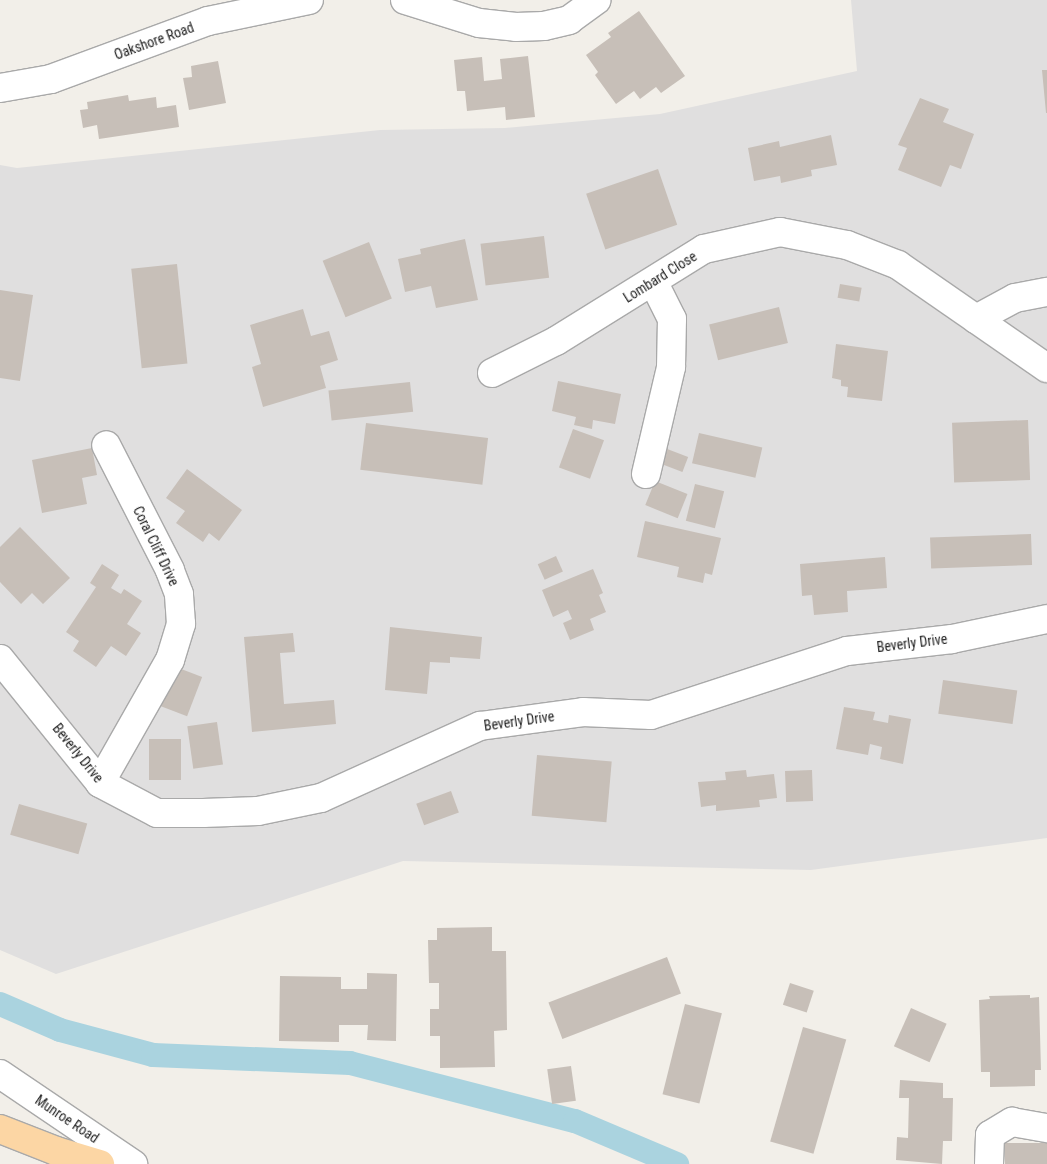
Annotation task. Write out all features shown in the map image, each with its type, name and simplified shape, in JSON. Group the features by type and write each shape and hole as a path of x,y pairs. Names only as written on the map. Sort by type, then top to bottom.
{"main road":[{"path":"0,1129 56,1152 100,1164"}],"street":[{"name":"Oakshore Road","path":"0,88 51,79 208,21 309,0"},
{"path":"405,0 479,23 516,27 544,26 569,20 597,0"},
{"name":"Lombard Close","path":"492,373 556,341 704,249 780,232 847,245 898,265 1047,368"},
{"path":"646,474 671,357 672,319 653,281"},
{"path":"976,319 1015,298 1047,292"},
{"name":"Coral Cliff Drive","path":"100,783 170,660 181,624 180,594 170,570 106,445"},
{"name":"Beverly Drive","path":"0,660 100,783 157,812 258,811 320,798 480,726 583,712 651,715 847,651 952,639 1047,619"},
{"name":"Munroe Road","path":"0,1074 134,1164"},
{"path":"989,1164 990,1135 1012,1122 1047,1128"}],"shaded area":[{"path":"851,0 1047,0 1047,838 811,870 403,861 56,974 0,950 0,165 17,168 380,130 505,128 660,114 857,71"}],"building":[{"path":"639,11 685,76 661,93 656,87 640,99 634,91 616,104 595,75 598,72 586,55 611,37 608,33"},
{"path":"528,56 535,117 506,120 505,107 467,111 465,91 457,91 454,60 482,57 484,81 502,79 500,59"},
{"path":"218,61 226,103 189,110 183,78 192,77 191,66"},
{"path":"1042,70 1047,70 1047,113 1046,113"},
{"path":"128,95 129,101 156,97 157,108 176,105 179,127 99,139 97,125 83,128 80,110 88,109 87,102"},
{"path":"920,98 949,109 943,122 974,134 961,169 950,165 941,187 898,170 907,148 898,145"},
{"path":"831,135 837,165 811,170 812,176 781,183 780,176 754,181 748,148 779,141 780,147"},
{"path":"658,169 677,225 605,250 586,194"},
{"path":"544,236 549,278 486,285 480,244"},
{"path":"465,239 478,300 436,308 431,286 405,292 398,259 421,254 420,249"},
{"path":"369,242 392,299 345,317 323,261"},
{"path":"177,264 187,363 142,368 131,269"},
{"path":"840,284 862,288 859,302 838,298"},
{"path":"0,290 33,295 20,381 0,378"},
{"path":"779,307 788,343 718,360 709,324"},
{"path":"303,309 311,336 329,331 338,360 320,366 326,388 263,407 252,367 261,364 250,325"},
{"path":"836,344 888,351 882,401 847,397 848,387 841,386 841,380 832,378"},
{"path":"558,381 621,394 615,424 593,420 592,429 574,425 576,417 552,411"},
{"path":"410,382 413,412 332,420 328,391"},
{"path":"1028,420 1030,480 954,483 952,423"},
{"path":"366,423 488,438 482,485 360,470"},
{"path":"573,429 604,440 590,479 559,468"},
{"path":"699,433 762,448 755,478 692,463"},
{"path":"662,447 688,457 682,472 656,462"},
{"path":"92,448 97,475 82,478 87,504 42,513 32,460"},
{"path":"187,469 242,510 219,541 209,533 203,542 176,523 185,511 166,498"},
{"path":"655,481 687,494 678,518 645,505"},
{"path":"695,484 724,491 715,528 686,521"},
{"path":"645,521 721,538 712,575 705,573 703,583 677,577 679,567 637,557"},
{"path":"20,527 70,578 43,604 32,593 21,604 0,582 0,547"},
{"path":"1031,534 1032,565 931,569 930,538"},
{"path":"556,556 563,572 545,580 538,564"},
{"path":"885,557 887,588 847,591 848,612 814,615 812,595 802,596 800,564"},
{"path":"102,564 119,575 111,588 121,594 124,589 142,601 127,624 141,633 126,656 111,646 96,667 73,651 79,641 66,632 96,587 90,583"},
{"path":"593,569 603,593 599,595 606,612 590,619 594,630 570,640 563,623 572,619 568,610 553,617 542,590"},
{"path":"390,627 482,637 480,659 450,657 450,663 430,662 427,694 385,690"},
{"path":"293,633 295,652 280,653 284,704 334,700 336,724 252,732 244,637"},
{"path":"176,667 202,677 187,716 161,706"},
{"path":"943,680 1017,690 1013,724 938,714"},
{"path":"844,707 875,712 873,720 888,723 889,715 911,719 903,764 880,759 882,747 870,744 868,755 836,749"},
{"path":"217,722 223,765 193,769 187,726"},
{"path":"149,739 181,739 181,780 149,780"},
{"path":"537,755 612,762 606,822 532,816"},
{"path":"746,770 747,777 774,774 777,798 759,800 760,807 716,811 716,805 701,807 698,782 726,780 725,772"},
{"path":"812,770 813,801 786,802 785,771"},
{"path":"451,791 459,813 424,825 416,804"},
{"path":"19,804 87,824 78,854 10,835"},
{"path":"492,927 492,951 506,951 507,1030 494,1031 495,1067 440,1068 440,1036 430,1036 430,1009 439,1009 439,983 429,983 428,940 437,940 437,928"},
{"path":"667,957 681,993 562,1039 548,1003"},
{"path":"367,973 397,974 396,1041 367,1040 368,1025 339,1025 339,1042 279,1041 280,976 341,977 341,989 367,989"},
{"path":"790,983 814,991 807,1013 783,1005"},
{"path":"1030,995 1030,998 1039,997 1041,1070 1035,1070 1035,1086 990,1087 990,1072 981,1072 979,1000 990,999 989,996"},
{"path":"685,1004 722,1013 699,1103 663,1094"},
{"path":"911,1008 947,1024 930,1062 894,1046"},
{"path":"803,1027 846,1039 813,1154 770,1141"},
{"path":"571,1066 576,1101 552,1104 547,1069"},
{"path":"900,1080 943,1083 943,1098 953,1098 952,1141 943,1141 942,1164 896,1160 897,1137 908,1138 909,1098 899,1098"},
{"path":"1005,1143 1047,1143 1047,1164 1005,1164"}],"waterway":[{"path":"0,1004 60,1030 153,1055 350,1063 575,1121 677,1164"}]}
